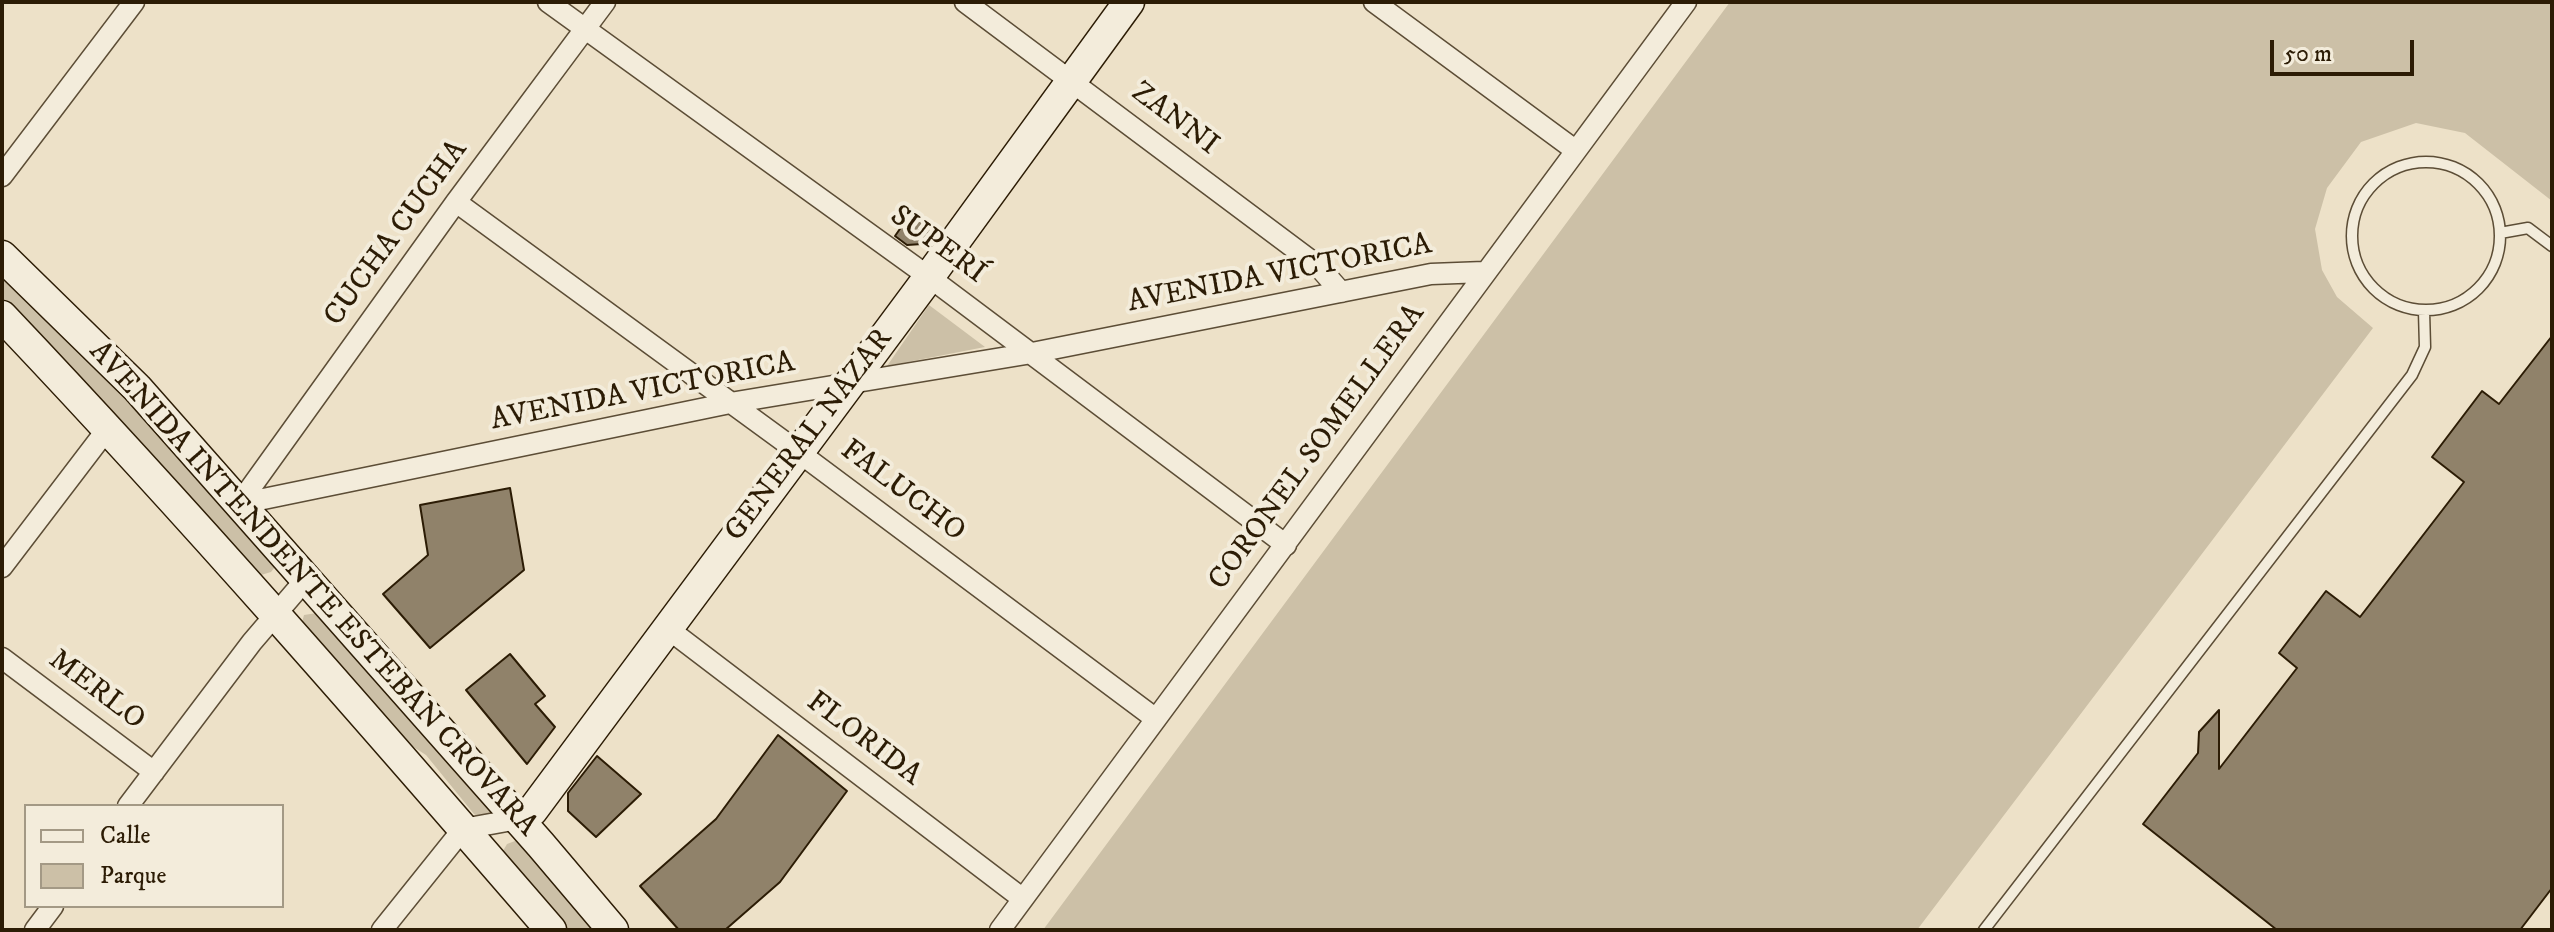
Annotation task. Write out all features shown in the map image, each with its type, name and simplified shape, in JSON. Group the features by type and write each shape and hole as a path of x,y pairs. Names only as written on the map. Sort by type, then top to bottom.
{"main road":[{"name":"GENERAL NAZAR","path":"518,819 532,811 1129,2"},
{"name":"AVENIDA INTENDENTE ESTEBAN CROVARA","path":"2,256 137,388 613,930"},
{"name":"AVENIDA INTENDENTE ESTEBAN CROVARA","path":"2,316 108,428 275,614 551,930"}],"street":[{"name":"SUPERÍ","path":"548,2 929,277 1286,545"},
{"name":"CUCHA CUCHA","path":"239,504 456,202 605,2"},
{"name":"ZANNI","path":"965,2 1318,266 1341,292"},
{"path":"1374,2 1575,150"},
{"name":"CORONEL SOMELLERA","path":"1000,930 1686,2"},
{"path":"2,176 123,6"},
{"name":"FALUCHO","path":"456,202 1156,719"},
{"name":"AVENIDA VICTORICA","path":"239,504 730,403 1032,353 1431,274 1484,272"},
{"path":"2,567 108,428"},
{"path":"130,804 252,642 306,579"},
{"name":"FLORIDA","path":"667,628 1023,899"},
{"name":"MERLO","path":"2,658 154,772"},
{"path":"382,930 463,829 518,819"},
{"path":"35,930 52,908"}],"lane":[{"path":"2416,162 2441,163 2452,167 2464,172 2482,187 2495,208 2500,233 2497,257 2487,279 2470,296 2448,307 2424,311 2400,306 2379,294 2362,275 2353,252 2351,228 2358,204 2372,183 2392,169 2416,162"},
{"path":"2500,233 2528,228 2552,246"},
{"path":"1984,930 2412,375 2425,347 2424,311"}],"green space":[{"path":"1730,2 2552,2 2552,201 2465,133 2416,123 2361,142 2327,188 2315,229 2322,270 2337,297 2373,328 1917,930 1043,930"},
{"path":"2,268 131,396 275,567 271,572 261,575 249,568 116,416 2,299"},
{"path":"929,305 985,347 887,366"},
{"path":"317,613 490,806 493,814 482,819 474,814 426,755 398,737 301,626 304,615"},
{"path":"515,841 523,843 600,930 568,930 505,859 503,851 507,844"}],"building":[{"path":"913,210 934,227 922,244 907,245 895,236"},
{"path":"2552,336 2552,888 2520,930 2277,930 2143,824 2198,753 2199,732 2219,710 2219,769 2297,668 2279,653 2326,591 2360,617 2464,482 2432,457 2482,391 2499,404"},
{"path":"510,488 524,570 430,648 383,594 428,555 420,505"},
{"path":"510,654 545,696 535,704 555,727 527,764 466,690"},
{"path":"778,735 847,791 780,882 725,930 679,930 640,886 716,819"},
{"path":"597,756 641,794 596,837 568,811 568,793"}]}
